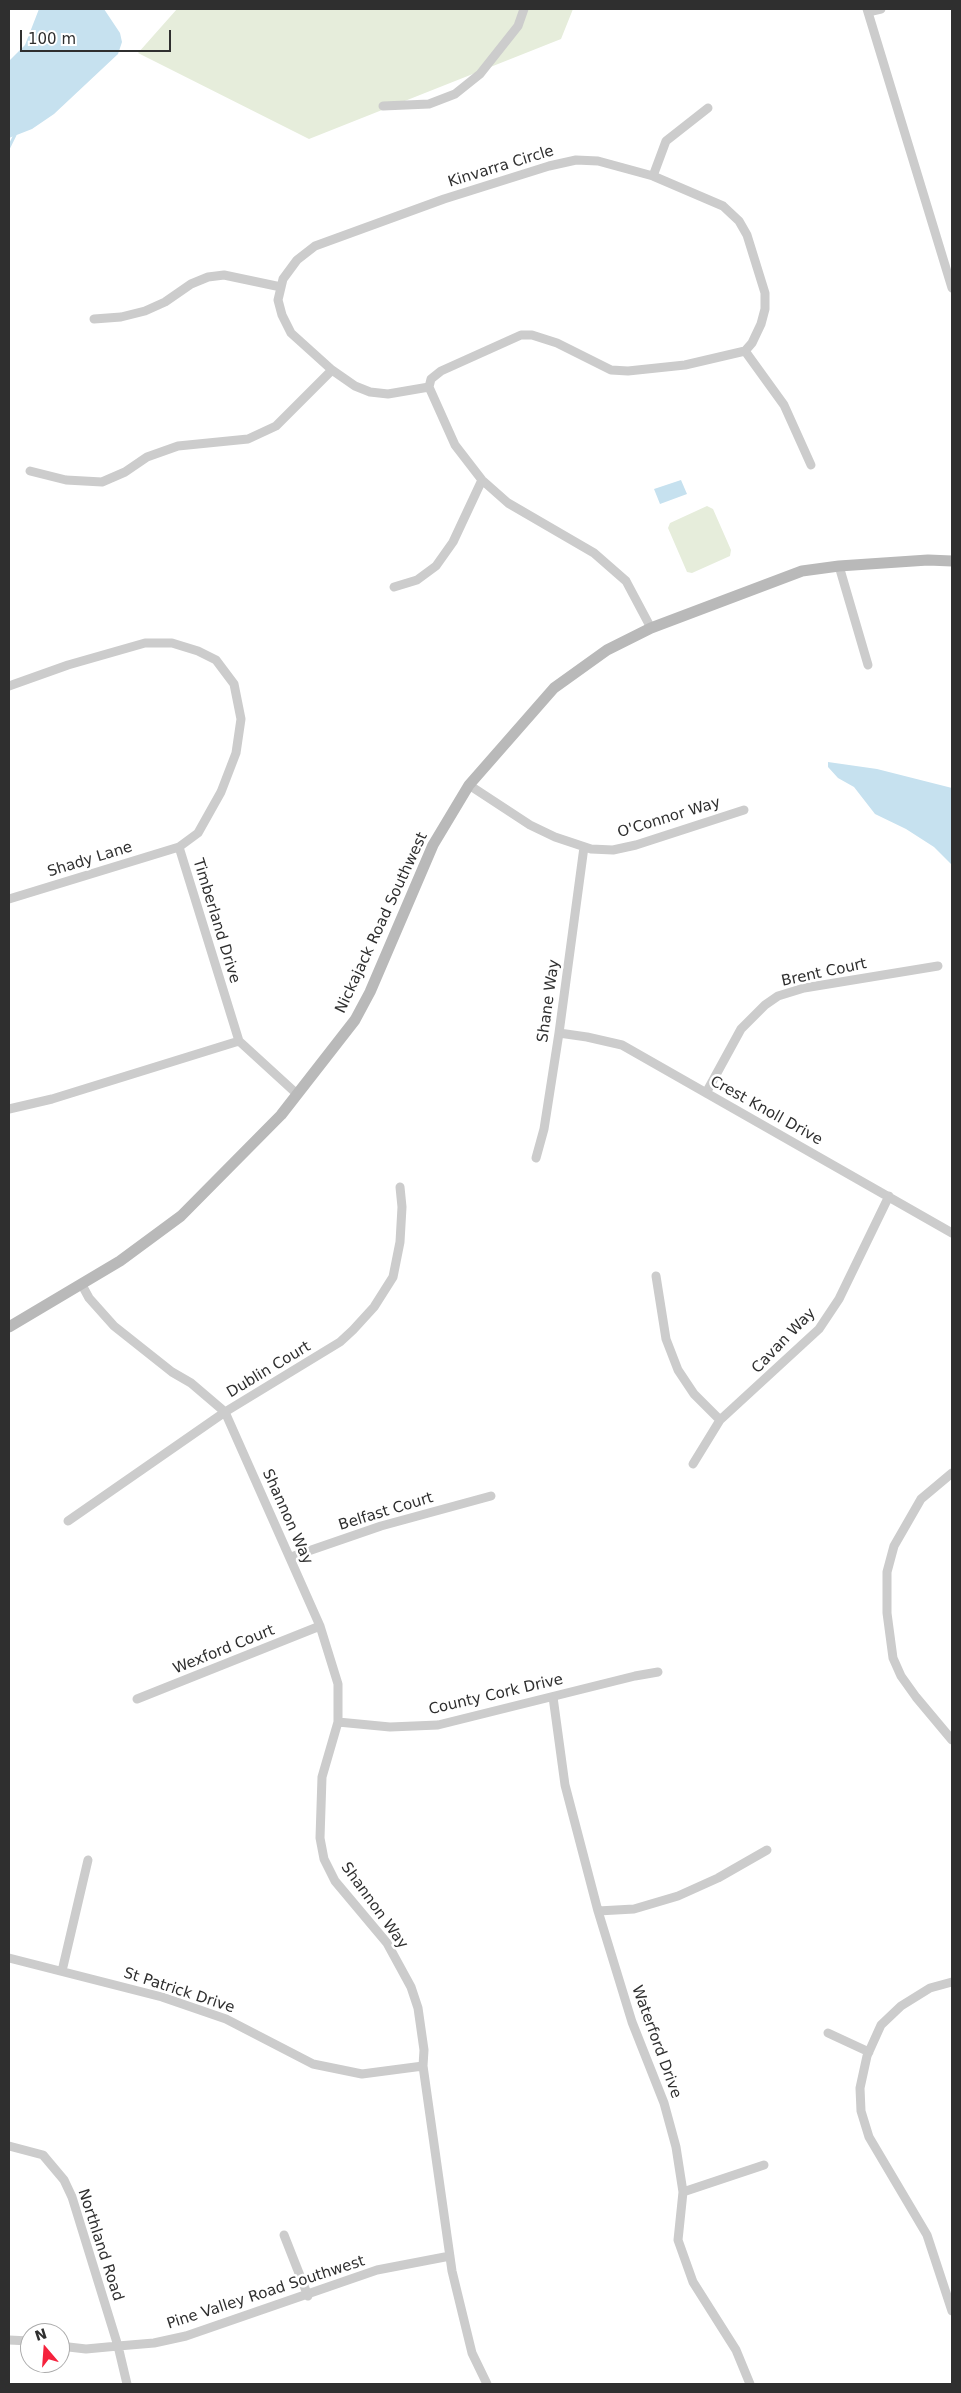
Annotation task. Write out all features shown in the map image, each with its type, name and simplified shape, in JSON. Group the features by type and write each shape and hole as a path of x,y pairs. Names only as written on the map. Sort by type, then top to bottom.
{"street":[{"path":"383,106 429,104 455,94 480,74 518,26 524,9"},
{"path":"881,9 867,10 948,255 952,288"},
{"path":"653,176 666,141 708,108"},
{"name":"Kinvarra Circle","path":"429,387 388,394 370,392 355,386 332,370 292,332 282,315 278,300 282,279 296,260 315,246 444,199 549,166 576,160 598,161 653,176 723,206 739,221 748,235 765,293 765,309 752,343 745,351"},
{"path":"94,319 121,317 145,311 164,302 191,284 208,277 224,275 281,287"},
{"path":"651,628 626,581 594,552 508,503 482,480 455,445 429,387 431,379 441,371 520,335 532,335 557,344 611,370 628,371 677,366 745,351 784,405 811,465"},
{"path":"30,471 66,480 102,482 125,472 147,456 178,446 255,437 276,426 332,370"},
{"path":"394,587 418,580 436,566 453,542 482,480"},
{"name":"Nickajack Road Southwest","path":"9,1327 120,1261 182,1216 281,1115 355,1020 370,992 432,845 469,785 554,688 607,650 651,628 802,571 838,566 928,560 952,561"},
{"path":"838,566 868,665"},
{"name":"Timberland Drive","path":"9,686 68,665 145,643 172,643 198,651 216,660 234,684 242,719 236,753 221,792 198,833 179,847 239,1041"},
{"name":"O'Connor Way","path":"469,785 530,825 584,847 612,850 636,845 744,810"},
{"name":"Shady Lane","path":"9,899 179,847"},
{"name":"Shane Way","path":"536,1158 544,1129 559,1033 584,847"},
{"name":"Brent Court","path":"706,1093 741,1029 765,1005 778,996 804,988 938,966"},
{"name":"Crest Knoll Drive","path":"559,1033 622,1045 952,1233"},
{"path":"9,1109 52,1099 239,1041 297,1094"},
{"name":"Dublin Court","path":"68,1520 225,1412 340,1342 374,1307 393,1277 400,1242 402,1207 400,1187"},
{"name":"Cavan Way","path":"693,1464 720,1420 819,1329 839,1299 889,1196"},
{"path":"656,1276 666,1339 678,1370 694,1394 720,1420"},
{"name":"Shannon Way","path":"82,1285 89,1298 114,1326 172,1372 191,1383 225,1412 320,1626 338,1684 338,1722 322,1777 320,1838 324,1859 335,1880 387,1943 412,1987 418,2008 424,2050 423,2066 452,2272 472,2352 487,2384"},
{"path":"952,1473 921,1499 894,1546 887,1572 887,1613 892,1658 911,1690 952,1740"},
{"name":"Belfast Court","path":"291,1557 381,1526 491,1496"},
{"name":"Wexford Court","path":"137,1699 320,1626"},
{"name":"County Cork Drive","path":"338,1722 390,1727 438,1725 658,1672"},
{"name":"Waterford Drive","path":"553,1697 565,1785 598,1911 632,2022 664,2104 676,2147 683,2192 678,2240 686,2265 704,2302 736,2350 750,2384"},
{"path":"598,1911 634,1909 678,1896 718,1878 767,1850"},
{"path":"62,1971 88,1860"},
{"name":"St Patrick Drive","path":"9,1958 162,1998 226,2019 313,2064 362,2074 423,2066"},
{"path":"952,1982 930,1988 901,2006 881,2025 869,2052 860,2088 861,2111 869,2137 927,2235 952,2311"},
{"path":"828,2033 869,2052"},
{"name":"Northland Road","path":"9,2146 43,2155 64,2180 72,2196 118,2346 127,2384"},
{"path":"683,2192 764,2165"},
{"path":"284,2235 308,2296"},
{"name":"Pine Valley Road Southwest","path":"70,2347 86,2349 154,2343 186,2336 308,2296 377,2270 450,2256"}],"green space":[{"path":"177,9 573,9 561,39 309,139 138,53"},
{"path":"707,506 713,509 731,550 730,556 692,573 687,572 668,528 670,523"}],"water":[{"path":"39,9 104,9 120,33 122,42 118,54 54,114 32,129 9,138 9,61 25,45"},
{"path":"681,480 687,494 660,504 654,489"},
{"path":"828,762 877,769 952,788 952,865 934,847 906,829 875,814 854,787 838,778 828,767"}],"waterway":[{"path":"9,147 15,135"}]}
